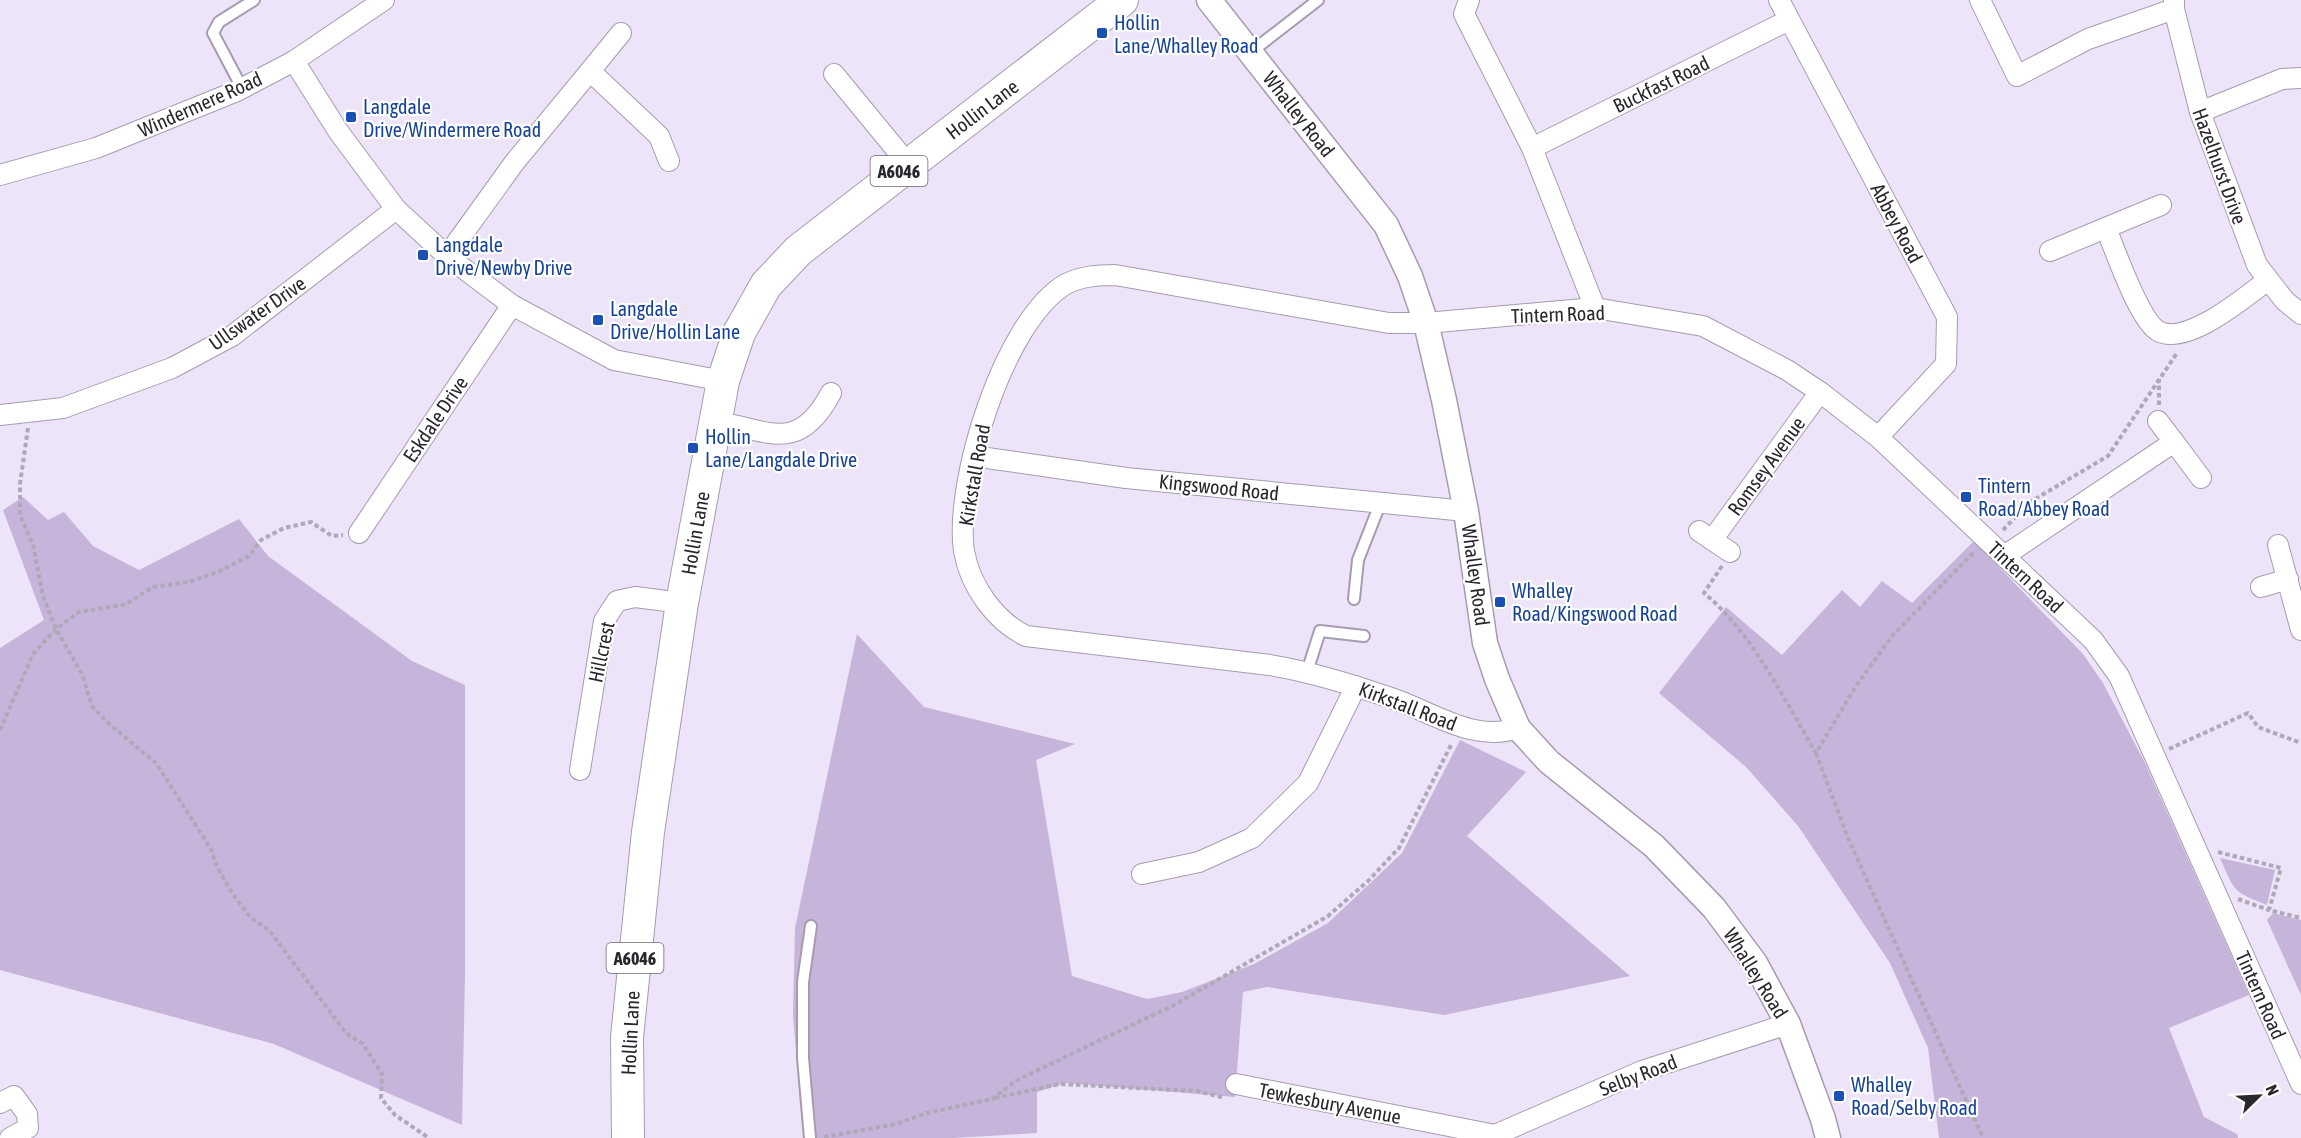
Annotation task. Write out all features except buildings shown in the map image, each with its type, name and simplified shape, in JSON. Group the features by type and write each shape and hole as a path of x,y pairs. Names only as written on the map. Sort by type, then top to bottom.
{"main road":[{"name":"Hollin Lane","path":"628,1138 627,1036 648,832 682,603 723,381 739,333 766,285 798,251 1122,0"}],"street":[{"name":"Windermere Road","path":"0,175 96,148 242,88 294,61 384,0"},
{"name":"Whalley Road","path":"1209,0 1386,225 1410,276 1426,323 1444,400 1466,512 1485,643 1497,679 1518,728 1549,762 1654,846 1714,908 1755,963 1788,1024 1828,1138"},
{"path":"1468,0 1464,14 1533,148 1595,308"},
{"name":"Abbey Road","path":"1779,0 1947,317 1946,364 1878,437"},
{"path":"1980,0 2017,76 2088,39 2174,4"},
{"name":"Hazelhurst Drive","path":"2174,4 2200,112 2257,265 2285,301 2301,314"},
{"name":"Buckfast Road","path":"1533,148 1790,20"},
{"path":"447,256 514,163 621,33"},
{"path":"294,61 338,131 396,209 447,256 512,305 614,360 723,381"},
{"path":"590,71 660,136 669,161"},
{"path":"834,74 908,164"},
{"path":"2200,112 2282,79 2301,78"},
{"path":"2050,251 2161,205"},
{"name":"Ullswater Drive","path":"0,415 63,408 172,368 232,336 396,209"},
{"path":"2106,228 2143,314 2158,331 2175,334 2193,330 2222,313 2268,279"},
{"name":"Kirkstall Road","path":"1426,323 1372,321 1115,275 1081,278 1065,285 1046,301 1014,346 989,399 973,456 965,506 964,552 983,597 1012,629 1026,636 1270,665 1307,672 1356,686 1461,726 1497,733 1518,728"},
{"name":"Eskdale Drive","path":"359,533 512,305"},
{"name":"Tintern Road","path":"1426,323 1595,308 1703,326 1787,370 1821,392 1878,437 2093,640 2119,676 2301,1084"},
{"name":"Romsey Avenue","path":"1730,552 1706,536 1821,392"},
{"path":"716,421 784,434 797,432 816,418 831,393"},
{"path":"2158,421 2200,478"},
{"path":"1993,546 2174,442"},
{"name":"Kingswood Road","path":"973,456 1126,478 1466,512"},
{"path":"2278,545 2301,630"},
{"path":"2261,588 2288,579"},
{"name":"Hillcrest","path":"580,770 604,621 617,601 635,597 682,603"},
{"path":"1142,874 1199,862 1252,838 1308,783 1356,686"},
{"name":"Selby Road","path":"1494,1136 1642,1071 1788,1024"},
{"name":"Tewkesbury Avenue","path":"1236,1084 1494,1136"},
{"path":"0,1103 14,1096 27,1114 28,1128 10,1138"}],"lane":[{"path":"242,88 214,37 214,28 219,22 254,0"},
{"path":"1251,52 1318,0"},
{"path":"1354,599 1358,560 1380,504"},
{"path":"1307,672 1320,631 1364,636"},
{"path":"810,1138 803,1058 803,982 811,926"}],"path":[{"path":"1816,753 1856,686 1892,636 1993,546 2030,502 2108,456 2193,330"},
{"path":"2158,421 2159,379"},
{"path":"31,412 20,484 20,515 33,545 43,596 56,629 82,674 92,706 107,722 156,763 211,849 234,897 251,918 269,930 346,1033 363,1044 382,1074 381,1098 395,1115 429,1138"},
{"path":"0,730 33,654 56,629 79,612 126,604 153,587 189,582 220,571 249,556 261,540 284,528 311,522 332,536 359,533"},
{"path":"1730,552 1717,576 1704,593 1721,607 1733,622 1769,675 1816,753 1848,838 1983,1138"},
{"path":"2155,756 2248,713 2258,727 2301,744"},
{"path":"992,1099 1017,1080 1176,1004 1328,916 1368,881 1399,848 1461,726"},
{"path":"2201,861 2218,852 2281,868 2269,910"},
{"path":"2222,907 2240,899 2269,910 2301,918"},
{"path":"818,1138 896,1124 927,1113 1059,1084 1197,1091 1214,1097 1232,1099 1236,1084"}],"shaded area":[{"path":"23,497 48,520 64,512 93,546 139,570 239,519 268,556 412,661 465,685 465,976 462,1125 274,1044 0,970 0,648 44,620 3,510"},
{"path":"1974,541 2083,654 2103,683 2145,763 2249,995 2169,1028 2204,1117 2237,1134 2238,1138 1939,1138 1928,1048 1890,963 1798,826 1746,767 1659,693 1726,607 1782,655 1842,590 1860,607 1882,581 1912,603"},
{"path":"857,634 924,707 1075,744 1036,760 1072,976 1147,999 1182,992 1254,964 1328,923 1402,853 1460,740 1526,772 1467,836 1630,976 1444,1015 1267,987 1243,992 1235,1097 1065,1083 1037,1092 1037,1133 953,1138 803,1138 793,1015 795,928"},
{"path":"2220,858 2275,870 2267,905 2247,897 2236,889"},
{"path":"2273,913 2301,920 2301,995 2267,920"}],"place":[{"name":"Hollin Lane/Whalley Road","path":"1102,33"},
{"name":"Langdale Drive/Windermere Road","path":"351,117"},
{"name":"Langdale Drive/Newby Drive","path":"423,255"},
{"name":"Langdale Drive/Hollin Lane","path":"598,320"},
{"name":"Hollin Lane/Langdale Drive","path":"693,448"},
{"name":"Tintern Road/Abbey Road","path":"1966,497"},
{"name":"Whalley Road/Kingswood Road","path":"1500,602"},
{"name":"Whalley Road/Selby Road","path":"1839,1096"}]}
